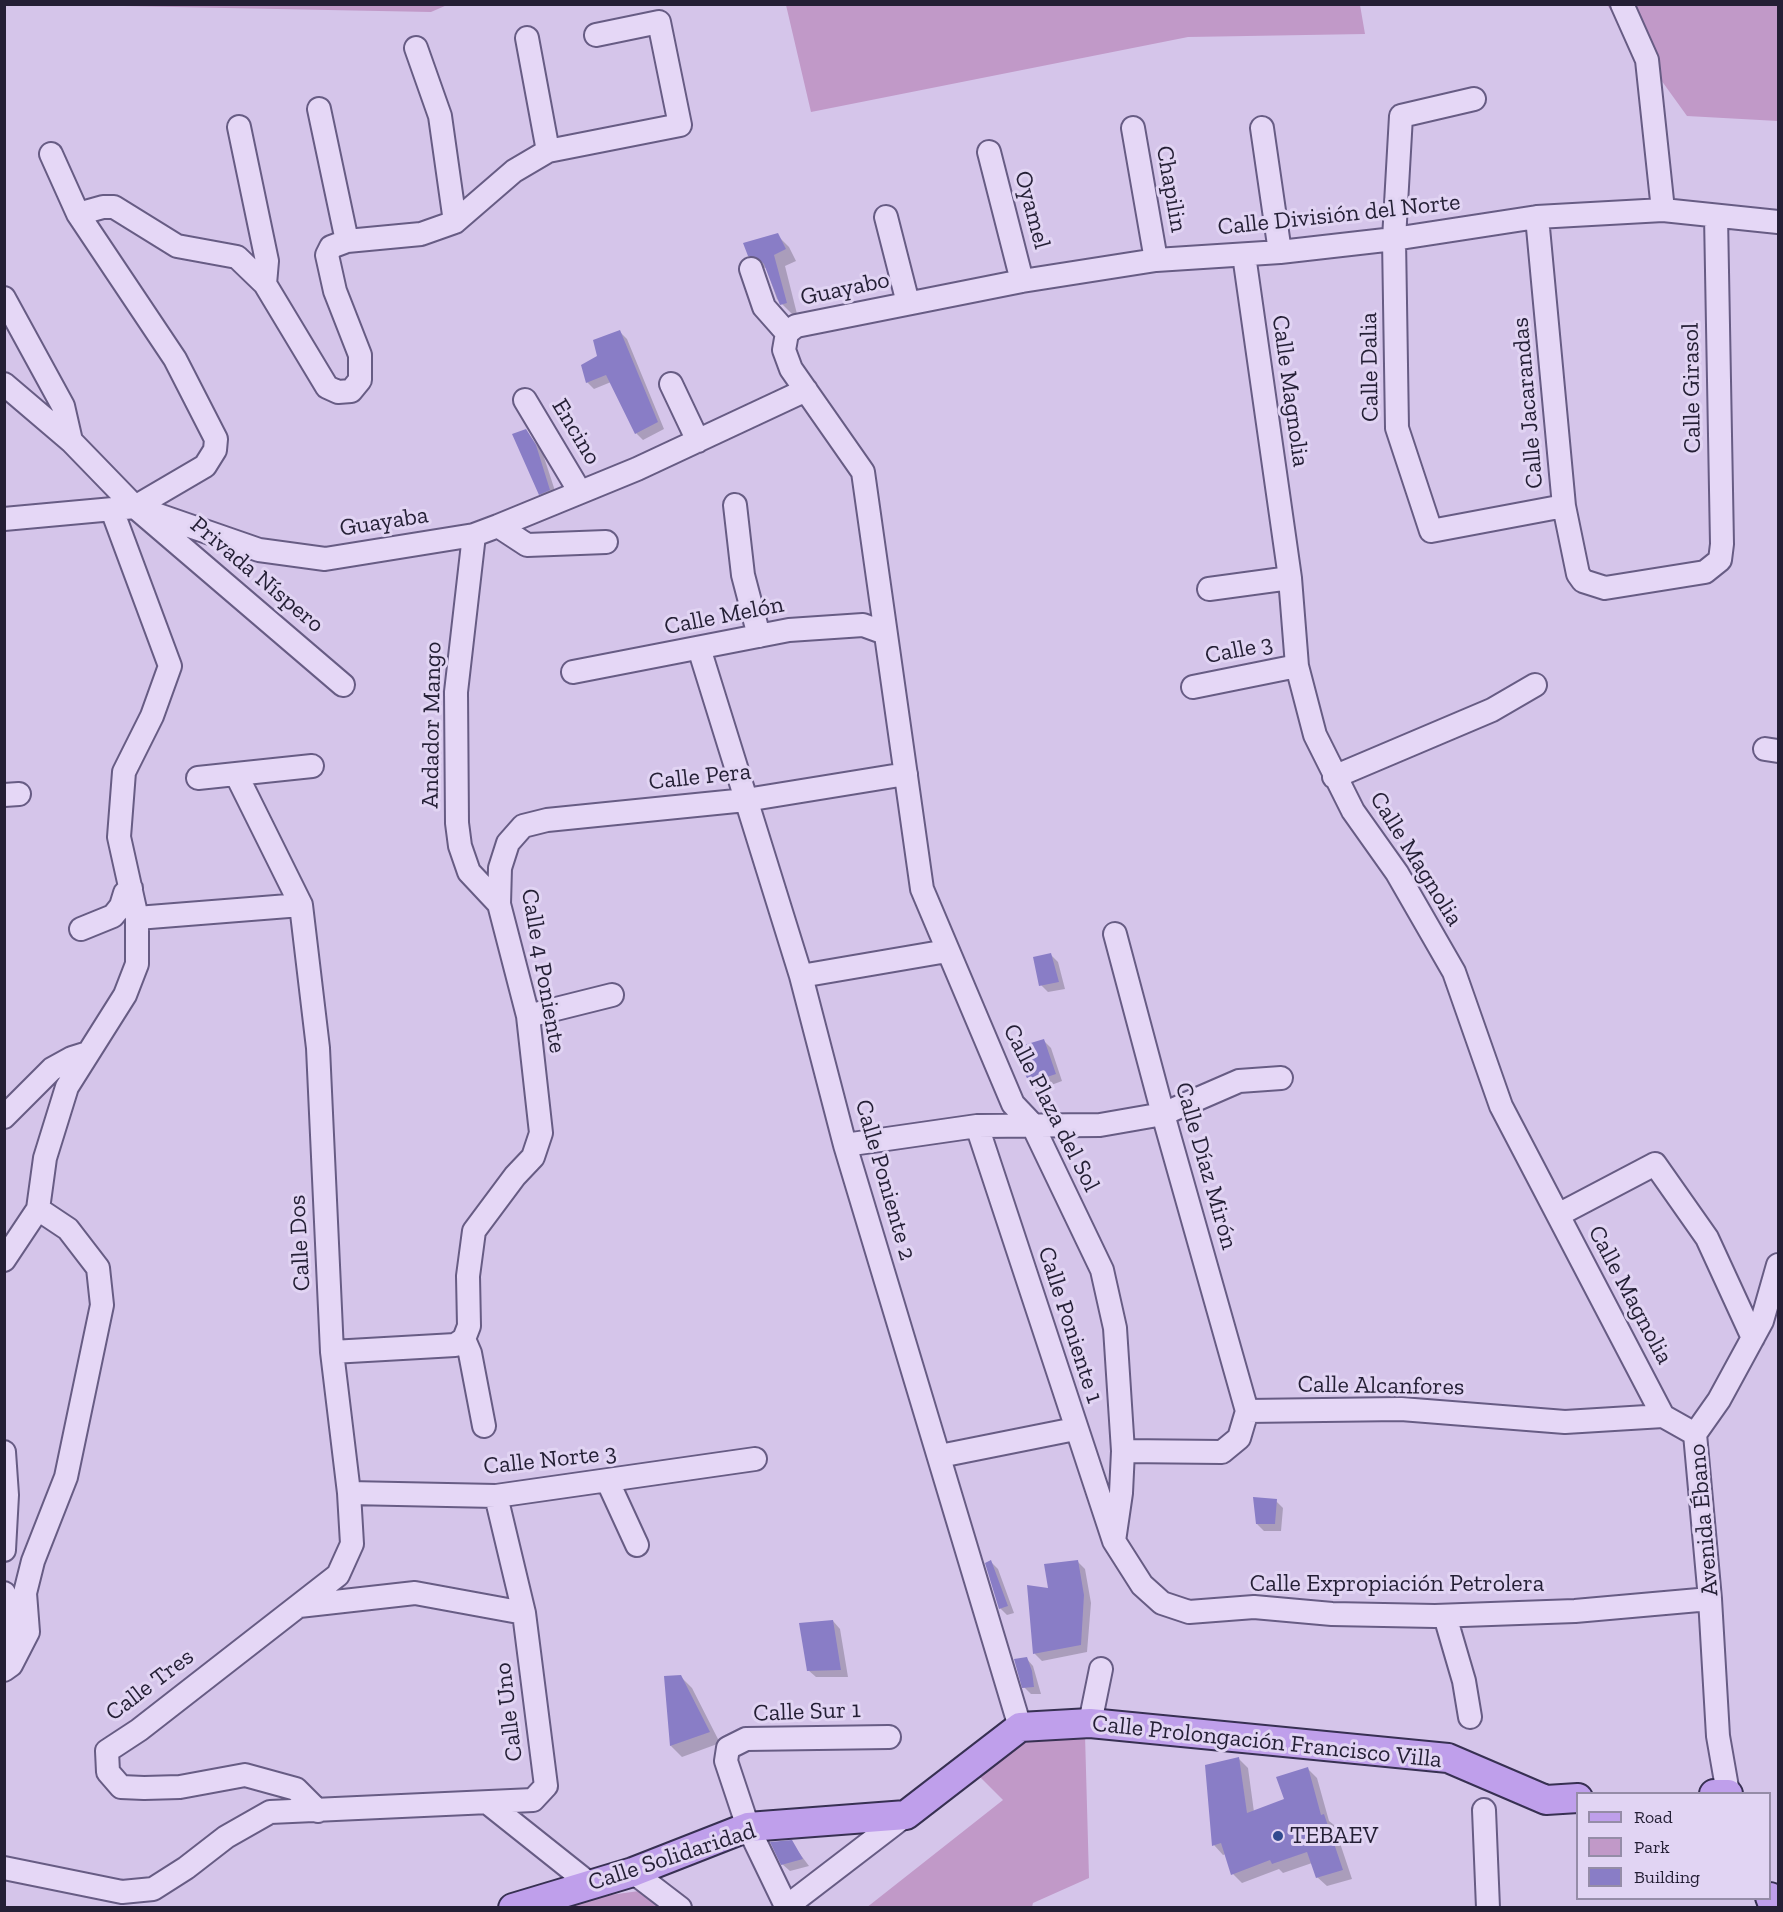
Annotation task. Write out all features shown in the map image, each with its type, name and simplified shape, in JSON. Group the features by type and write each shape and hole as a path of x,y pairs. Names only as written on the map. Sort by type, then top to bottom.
{"main road":[{"name":"Calle Prolongación Francisco Villa","path":"1020,1727 1090,1723 1448,1758 1546,1800 1576,1798"},
{"path":"906,1815 1020,1727"},
{"name":"Calle Solidaridad","path":"513,1908 553,1901 591,1884 633,1872 748,1827 906,1815"}],"street":[{"path":"1622,4 1647,60 1663,210"},
{"path":"78,214 103,207 114,207 177,246 237,257 265,284 327,387 338,392 351,391 360,380 360,355 334,291 327,255 331,247 347,241 421,234 455,222 514,171 548,151 680,125 659,22 596,35"},
{"path":"527,38 548,151"},
{"path":"416,48 440,116 455,222"},
{"path":"1394,239 1401,116 1474,99"},
{"path":"319,109 347,241"},
{"path":"239,127 267,261 265,284"},
{"name":"Chapilin","path":"1133,128 1156,260"},
{"path":"1262,128 1280,252"},
{"name":"Oyamel","path":"989,153 1022,281"},
{"path":"4,519 135,507 205,466 215,450 216,439 175,359 78,214 51,154"},
{"name":"Calle División del Norte","path":"908,303 1022,281 1156,260 1280,252 1394,239 1537,218 1663,210 1779,222"},
{"name":"Calle Girasol","path":"1583,581 1605,588 1705,572 1720,560 1722,543 1716,216"},
{"path":"886,217 908,303"},
{"name":"Calle Jacarandas","path":"1537,218 1564,506 1578,574 1583,581"},
{"name":"Calle Dalia","path":"1394,239 1397,428 1431,531 1564,506"},
{"name":"Calle Magnolia","path":"1244,255 1290,578 1297,666 1315,735 1353,811 1396,873 1454,972 1501,1106 1663,1416"},
{"path":"751,269 764,307 787,333"},
{"path":"4,298 63,406 71,441"},
{"name":"Guayabo","path":"885,633 863,472 791,369 784,350 787,333 796,326 908,303"},
{"path":"4,384 71,441"},
{"path":"671,384 698,441"},
{"name":"Guayaba","path":"135,507 259,550 325,559 474,535 637,469 806,390"},
{"name":"Encino","path":"525,400 580,492"},
{"name":"Privada Níspero","path":"71,441 135,507 343,685"},
{"path":"735,505 743,575 759,636"},
{"path":"4,1260 38,1209 45,1158 67,1087 125,995 137,964 137,918 119,837 124,772 152,716 170,666 112,510"},
{"path":"498,526 527,545 606,542"},
{"name":"Andador Mango","path":"474,535 456,692 457,823 460,846 469,872 499,904"},
{"path":"1209,589 1290,578"},
{"name":"Calle Melón","path":"573,672 759,636 839,625 863,625 885,633"},
{"name":"Calle Plaza del Sol","path":"885,633 922,889 1013,1104 1032,1125 1102,1270 1115,1328 1123,1451 1121,1493 1114,1541"},
{"name":"Calle Poniente 2","path":"699,648 801,976 844,1145 940,1456 1020,1727"},
{"name":"Calle 3","path":"1192,687 1297,666"},
{"path":"1334,777 1492,710 1535,685"},
{"path":"198,778 312,766"},
{"name":"Calle Dos","path":"236,774 301,905 318,1048 332,1352 349,1492 352,1544 338,1575"},
{"name":"Calle Pera","path":"508,843 523,826 547,820 746,800 906,774"},
{"name":"Calle 4 Poniente","path":"464,1339 468,1326 468,1276 474,1231 515,1176 533,1157 541,1132 528,1016 499,904 500,868 508,843"},
{"path":"81,929 113,916 121,906 125,893 131,888"},
{"path":"137,918 301,905"},
{"name":"Calle Díaz Mirón","path":"1115,934 1247,1411"},
{"path":"801,976 947,951"},
{"path":"528,1016 612,995"},
{"path":"4,1117 52,1069 72,1058 88,1053"},
{"path":"844,1145 977,1126 1100,1125 1163,1114 1239,1081 1281,1078"},
{"name":"Calle Poniente 1","path":"977,1126 1114,1541"},
{"path":"1558,1215 1655,1164 1707,1238 1753,1338"},
{"path":"8,1667 28,1632 25,1593 33,1561 66,1477 102,1305 98,1268 68,1229 38,1209"},
{"name":"Avenida Ébano","path":"1728,1792 1718,1736 1710,1599 1695,1434 1719,1400 1762,1321 1779,1265"},
{"path":"332,1352 455,1345 464,1339 470,1353 484,1426"},
{"name":"Calle Alcanfores","path":"1247,1411 1401,1409 1565,1422 1663,1416"},
{"path":"1123,1451 1222,1452 1239,1438 1247,1411"},
{"path":"1663,1416 1695,1434"},
{"path":"940,1456 1076,1429"},
{"path":"4,1550 5,1454"},
{"name":"Calle Norte 3","path":"349,1492 496,1496 608,1482 755,1459"},
{"path":"608,1482 637,1545"},
{"name":"Calle Uno","path":"488,1803 533,1800 546,1786 525,1613 496,1496"},
{"name":"Calle Expropiación Petrolera","path":"1114,1541 1142,1585 1162,1603 1189,1612 1254,1607 1332,1614 1445,1616 1575,1611 1710,1599"},
{"name":"Calle Tres","path":"318,1811 296,1789 245,1775 180,1787 121,1787 108,1772 106,1750 139,1730 338,1575"},
{"path":"4,1593 8,1667"},
{"path":"297,1606 415,1593 525,1613"},
{"path":"1445,1616 1464,1681 1470,1717"},
{"path":"1090,1723 1101,1669"},
{"name":"Calle Sur 1","path":"748,1827 726,1761 728,1748 746,1738 889,1737"},
{"path":"4,1868 122,1892 153,1889 186,1868 226,1837 270,1812 488,1803 591,1884"},
{"path":"1484,1810 1488,1908"},
{"path":"748,1827 787,1907 906,1815"},
{"path":"633,1872 680,1908"}],"green space":[{"path":"72,4 447,5 431,12"},
{"path":"786,5 1360,5 1365,34 1188,37 811,112"},
{"path":"1607,5 1778,5 1778,121 1687,116"},
{"path":"1085,1735 1089,1878 1033,1903 1032,1907 866,1908 1003,1800 964,1761 996,1737"},
{"path":"654,1889 669,1908 545,1908 551,1903"}],"building":[{"path":"778,233 786,249 774,255 787,303 780,305 764,264 759,259 748,256 743,243"},
{"path":"620,330 658,422 635,434 606,375 586,383 581,365 597,356 593,340"},
{"path":"526,429 536,445 550,490 539,495 512,434"},
{"path":"1051,953 1059,982 1039,986 1033,957"},
{"path":"1044,1039 1056,1074 1029,1083 1014,1048"},
{"path":"1253,1497 1277,1499 1275,1524 1256,1524"},
{"path":"991,1560 1008,1606 999,1609 985,1563"},
{"path":"1078,1560 1084,1595 1081,1645 1033,1654 1027,1585 1048,1588 1044,1564"},
{"path":"833,1620 841,1670 807,1671 799,1623"},
{"path":"1027,1657 1034,1687 1022,1688 1014,1659"},
{"path":"681,1675 710,1732 670,1746 664,1676"},
{"path":"1239,1757 1247,1813 1284,1799 1276,1777 1308,1767 1321,1815 1324,1814 1343,1870 1316,1878 1307,1852 1272,1864 1270,1860 1231,1875 1221,1843 1212,1846 1205,1765"},
{"path":"792,1840 803,1859 781,1865 770,1842"}],"place":[{"name":"TEBAEV","path":"1278,1836"}]}
